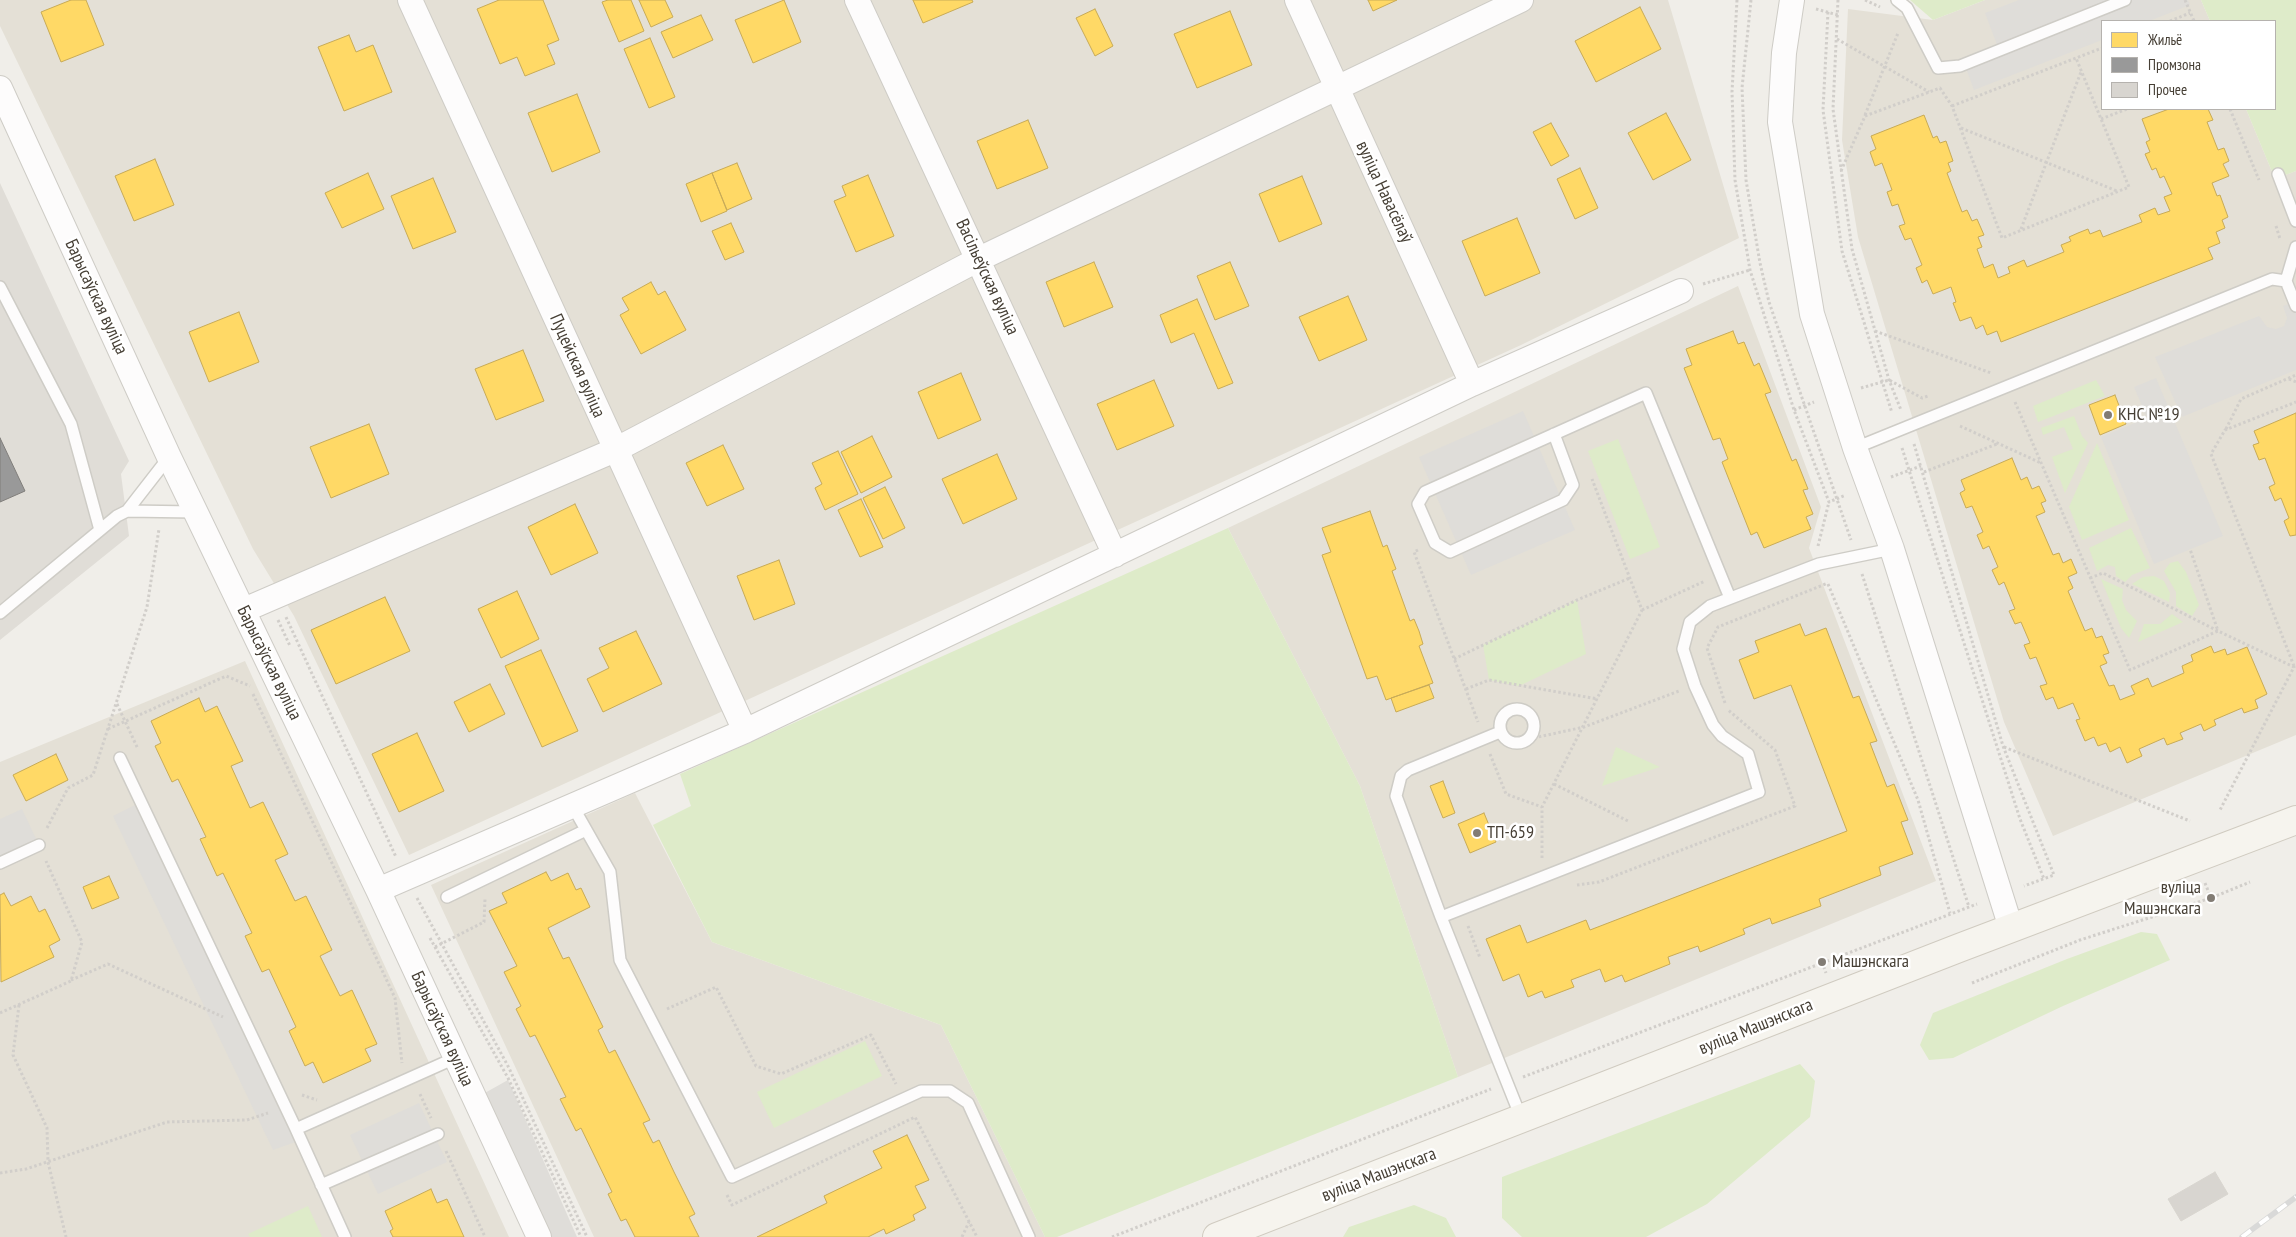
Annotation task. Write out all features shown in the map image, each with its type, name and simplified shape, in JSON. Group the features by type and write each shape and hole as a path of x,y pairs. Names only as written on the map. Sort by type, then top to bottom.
{"main road":[{"name":"вуліца Машэнскага","path":"1217,1237 1522,1120 2011,928 2296,820"}],"street":[{"name":"Пуцейская вуліца","path":"410,0 745,731"},
{"name":"Васільеўская вуліца","path":"857,0 1116,555"},
{"name":"вуліца Навасёлаў","path":"1297,0 1336,90 1472,384"},
{"path":"244,610 615,450 979,259 1521,0"},
{"path":"1792,0 1784,53 1780,122 1812,314 1855,448 1892,549 2011,928"},
{"name":"Барысаўская вуліца","path":"0,88 169,457 378,890 539,1237"},
{"path":"378,890 745,731 1472,384 1681,291"}],"lane":[{"path":"1897,0 1907,8 1938,68 1960,66 2125,0"},
{"path":"2278,174 2296,221"},
{"path":"2296,247 2286,281 2296,306"},
{"path":"1855,448 2272,279 2286,281"},
{"path":"0,288 71,424 100,530"},
{"path":"1554,434 1573,485 1563,500 1450,552 1435,543 1418,504 1425,492 1554,434 1646,393 1730,598"},
{"path":"127,511 169,457"},
{"path":"0,613 117,516 127,511 196,512"},
{"path":"1441,917 1759,792 1748,754 1722,736 1714,726 1694,686 1682,648 1690,622 1710,606 1820,564 1892,549"},
{"path":"1519,709 1532,717 1534,725 1529,739 1522,743 1507,741 1500,732 1500,720 1505,714 1519,709"},
{"path":"1500,732 1408,770 1401,776 1396,796 1441,917 1506,1084 1522,1120"},
{"path":"120,758 296,1128 345,1237"},
{"path":"572,806 610,872 620,960 732,1177 921,1091 950,1091 968,1104 1029,1237"},
{"path":"447,897 586,830"},
{"path":"0,863 39,845"},
{"path":"296,1128 455,1058"},
{"path":"322,1185 438,1134"}],"path":[{"path":"1737,0 1732,92 1735,180 1750,270 1794,410 1838,394 1889,380 1922,398 1931,395"},
{"path":"1865,0 1877,4 1883,10"},
{"path":"2185,0 2194,20"},
{"path":"1828,12 1823,110 1842,251 1881,382 2020,819 2044,879"},
{"path":"2172,20 2190,13"},
{"path":"1841,172 1901,27"},
{"path":"1836,39 1930,92"},
{"path":"1952,106 2101,48"},
{"path":"1865,116 1940,88 1952,106 2002,238 2129,187 2076,58"},
{"path":"2021,230 2082,71"},
{"path":"2101,120 2124,110"},
{"path":"2230,110 2259,181"},
{"path":"1960,128 2117,191"},
{"path":"2274,218 2281,245"},
{"path":"1681,291 1750,270"},
{"path":"1874,331 1990,373 2008,385 2130,670 2218,631"},
{"path":"1981,376 1999,369"},
{"path":"2220,810 2295,667 2211,454 2226,430 2241,399 2296,375"},
{"path":"2288,378 2296,382"},
{"path":"2226,430 2296,402"},
{"path":"1960,426 2041,463"},
{"path":"1924,472 1997,444"},
{"path":"1542,878 1542,807 1642,610 1589,472"},
{"path":"1820,564 1815,557 1829,502"},
{"path":"71,981 82,942 39,845 68,788 93,775 147,607 161,510"},
{"path":"1435,543 1414,552 1506,794 1542,807"},
{"path":"2190,549 2218,631"},
{"path":"2090,578 2103,573 2218,631 2295,667"},
{"path":"1454,658 1577,600 1630,578"},
{"path":"1828,583 1918,800 1950,913"},
{"path":"272,598 293,652"},
{"path":"272,598 406,878 508,1068 587,1237"},
{"path":"108,729 126,723 226,676 249,684 395,998 402,1062 413,1077 485,1237"},
{"path":"1529,739 1584,727 1717,676"},
{"path":"1466,689 1490,680 1598,699"},
{"path":"116,704 138,750"},
{"path":"2003,746 2190,821"},
{"path":"1554,784 1652,834"},
{"path":"2023,887 2054,875"},
{"path":"1972,983 2080,940 2211,898 2250,882"},
{"path":"435,947 484,922 486,890"},
{"path":"1112,1237 1950,913 1983,902"},
{"path":"426,930 508,1078 581,1237"},
{"path":"0,1013 108,964 248,1029"},
{"path":"650,1017 716,986 756,1066 781,1074 871,1034 977,1237"},
{"path":"19,1004 13,1055 48,1128 48,1162 66,1237"},
{"path":"393,1066 402,1062"},
{"path":"298,1087 302,1096 322,1101"},
{"path":"0,1173 26,1169 167,1122 247,1120 285,1106"},
{"path":"723,1188 732,1205 915,1117"},
{"path":"962,1237 970,1221"}],"shaded area":[{"path":"0,0 1668,0 1739,238 1521,345 409,855 294,616 253,549 0,26"},
{"path":"1985,0 2201,0 2210,20 2101,20 2101,110 2246,110 2275,179 2296,171 2296,735 2053,836 2004,722 1858,237 1842,140 1848,9 1933,20"},
{"path":"2019,0 2188,0 2190,5 2152,20 2101,20 2101,40 1974,90 1964,63 1999,50 1985,13"},
{"path":"0,183 129,461 121,474 129,536 0,640"},
{"path":"1738,286 1821,507 1809,548 1936,881 1458,1077 1360,786 1228,528"},
{"path":"2296,301 2296,370 2182,417 2155,357 2259,316 2267,327 2276,329 2284,326 2287,318 2283,306"},
{"path":"2156,378 2223,536 2154,564 2101,437 2147,418 2134,387"},
{"path":"1523,411 1575,530 1471,575 1419,457"},
{"path":"245,661 509,1237 0,1237 0,762"},
{"path":"635,793 712,942 941,1025 1045,1237 594,1237 431,885"},
{"path":"141,802 301,1140 273,1150 113,816"},
{"path":"22,809 39,845 0,863 0,819"},
{"path":"508,1080 577,1237 539,1237 474,1099"},
{"path":"419,1103 447,1162 378,1194 350,1135"}],"green space":[{"path":"1910,0 1985,0 1933,20"},
{"path":"2201,0 2296,0 2296,171 2275,179 2246,110 2276,110 2276,20 2210,20"},
{"path":"2096,380 2105,396 2038,422 2033,406"},
{"path":"2074,416 2082,436 2088,443 2065,493 2052,457 2073,449 2064,427 2043,435 2041,428"},
{"path":"1618,439 1660,547 1630,559 1588,451"},
{"path":"2097,443 2129,520 2082,540 2069,507"},
{"path":"1228,528 1360,786 1458,1077 1057,1237 1045,1237 941,1025 712,942 653,825 691,806 680,774"},
{"path":"2131,528 2150,568 2132,575 2125,582 2116,576 2115,567 2108,565 2097,571 2089,548"},
{"path":"2178,561 2186,572 2199,605 2192,616 2176,606 2176,592 2164,571 2170,563"},
{"path":"2154,576 2164,581 2170,593 2169,602 2132,584 2143,577"},
{"path":"2101,579 2123,589 2122,600 2126,610 2137,621 2129,638 2121,628"},
{"path":"1577,600 1586,654 1519,686 1489,680 1483,645"},
{"path":"2172,614 2183,622 2138,642 2144,624 2160,624"},
{"path":"1616,747 1660,767 1602,786"},
{"path":"2141,932 2157,934 2170,960 2063,1006 1953,1058 1929,1060 1920,1045 1933,1013 2067,959"},
{"path":"865,1041 882,1076 774,1128 757,1092"},
{"path":"1800,1064 1815,1081 1810,1117 1707,1204 1646,1237 1522,1237 1502,1218 1502,1177"},
{"path":"1414,1205 1446,1218 1456,1237 1343,1237 1349,1227"},
{"path":"308,1206 322,1237 250,1237 248,1234"}],"building: Жильё":[{"path":"71,0 86,0 104,45 61,62 41,12"},
{"path":"499,0 543,0 559,40 547,45 555,64 525,76 517,57 500,64 477,9"},
{"path":"608,0 631,0 644,31 619,42 602,2"},
{"path":"639,0 665,0 673,17 651,27"},
{"path":"784,0 801,42 753,63 735,20"},
{"path":"913,0 972,0 973,2 923,23"},
{"path":"1368,0 1397,0 1373,11"},
{"path":"1640,7 1661,49 1596,82 1575,41"},
{"path":"1095,9 1113,46 1095,56 1076,18"},
{"path":"1230,11 1252,65 1197,88 1174,34"},
{"path":"701,15 713,40 673,58 661,32"},
{"path":"349,35 356,52 373,45 392,92 344,111 318,47"},
{"path":"650,38 675,97 649,108 624,49"},
{"path":"577,94 600,152 552,172 528,113"},
{"path":"2166,110 2208,110 2213,120 2207,122 2218,150 2224,148 2229,161 2223,164 2229,176 2212,183 2217,196 2220,195 2228,217 2222,220 2225,228 2216,232 2220,243 2208,248 2213,259 2001,342 1997,331 1987,335 1983,325 1976,329 1971,317 1960,321 1953,303 1956,302 1951,287 1933,294 1927,280 1922,283 1916,268 1922,265 1911,238 1905,240 1899,226 1905,224 1898,204 1892,206 1887,192 1892,190 1882,163 1875,166 1870,152 1876,149 1871,136 1924,115 1933,138 1937,136 1940,143 1946,141 1953,161 1948,163 1951,171 1947,173 1962,212 1967,210 1972,221 1977,219 1984,235 1978,237 1982,247 1977,249 1984,268 1993,264 1998,278 2010,273 2008,267 2024,260 2027,267 2064,252 2061,245 2071,241 2069,237 2088,229 2090,234 2100,230 2103,237 2142,222 2139,215 2155,208 2158,215 2170,211 2164,197 2172,194 2164,176 2160,178 2156,168 2152,170 2145,154 2150,152 2146,142 2150,140 2142,119"},
{"path":"1666,113 1691,160 1653,180 1628,133"},
{"path":"1028,120 1048,168 997,189 977,141"},
{"path":"1551,123 1569,156 1551,166 1533,132"},
{"path":"155,159 174,205 134,221 115,176"},
{"path":"737,163 752,199 727,210 712,173"},
{"path":"1580,168 1598,208 1575,219 1557,179"},
{"path":"368,173 384,209 342,228 325,193"},
{"path":"712,173 727,211 701,222 686,184"},
{"path":"868,175 894,236 856,252 834,201 846,196 842,186"},
{"path":"1302,176 1322,224 1279,242 1259,194"},
{"path":"433,178 456,232 413,249 391,196"},
{"path":"1517,218 1540,273 1485,296 1462,241"},
{"path":"731,223 744,252 725,260 712,231"},
{"path":"1094,262 1113,307 1064,327 1046,282"},
{"path":"1230,262 1249,306 1215,320 1197,276"},
{"path":"651,282 658,295 665,291 686,330 641,354 620,315 629,310 622,298"},
{"path":"1348,296 1367,340 1319,361 1299,317"},
{"path":"1197,299 1233,383 1218,389 1194,333 1171,343 1160,315"},
{"path":"239,312 259,362 209,382 189,332"},
{"path":"1733,331 1738,344 1744,342 1754,366 1759,363 1771,392 1765,394 1792,461 1796,459 1808,489 1803,490 1813,514 1806,517 1811,529 1764,548 1757,532 1751,535 1722,462 1728,459 1720,438 1713,440 1684,368 1692,365 1686,349"},
{"path":"523,350 544,401 496,420 475,369"},
{"path":"961,373 981,420 938,439 918,392"},
{"path":"1154,380 1174,426 1117,450 1097,404"},
{"name":"КНС №19","path":"2115,395 2126,424 2100,435 2089,405"},
{"path":"2296,413 2296,535 2290,536 2284,521 2289,518 2281,498 2275,501 2269,487 2275,484 2265,458 2259,460 2253,445 2259,443 2254,431"},
{"path":"369,424 389,474 331,498 310,447"},
{"path":"872,436 892,477 861,493 841,452"},
{"path":"723,445 744,489 707,506 686,463"},
{"path":"838,451 858,494 825,510 815,488 822,484 812,463"},
{"path":"997,454 1017,499 963,524 942,479"},
{"path":"2012,458 2021,480 2027,477 2032,489 2039,486 2046,501 2041,503 2045,512 2036,516 2053,555 2059,553 2063,563 2071,559 2077,573 2068,577 2073,588 2068,591 2085,631 2092,628 2096,638 2102,636 2109,653 2103,655 2107,663 2100,666 2109,686 2114,685 2120,700 2135,694 2131,686 2148,678 2152,687 2184,673 2182,666 2193,661 2191,655 2211,646 2214,653 2225,649 2227,655 2247,647 2267,694 2255,700 2258,708 2244,713 2242,708 2214,720 2216,725 2204,731 2201,724 2180,733 2183,739 2167,745 2164,738 2139,749 2142,756 2127,763 2120,747 2110,752 2106,743 2098,746 2094,737 2085,741 2076,720 2080,719 2073,703 2058,709 2053,697 2046,700 2040,686 2047,684 2036,657 2030,659 2024,645 2030,643 2021,622 2015,624 2009,611 2015,609 2004,582 1999,585 1992,570 1998,567 1989,546 1983,549 1977,535 1983,532 1972,506 1966,508 1960,493 1965,490 1961,480"},
{"path":"885,487 905,528 883,539 863,498"},
{"path":"861,499 883,547 860,557 838,510"},
{"path":"575,504 598,553 551,575 528,527"},
{"path":"1370,511 1383,547 1387,545 1396,569 1392,571 1410,621 1414,619 1419,631 1423,644 1419,646 1433,683 1386,700 1377,676 1367,679 1322,555 1331,552 1322,528"},
{"path":"779,560 795,604 754,620 737,576"},
{"path":"517,591 539,639 501,658 478,609"},
{"path":"385,597 410,651 336,684 311,630"},
{"path":"1800,624 1805,636 1826,628 1853,698 1859,696 1877,741 1870,743 1887,787 1894,784 1908,820 1901,822 1913,854 1879,867 1881,875 1819,899 1821,906 1772,924 1770,918 1743,929 1745,934 1700,952 1698,946 1668,957 1670,964 1625,982 1622,975 1605,982 1600,969 1571,980 1574,987 1545,998 1542,991 1528,997 1519,974 1503,981 1486,939 1520,925 1527,943 1586,920 1590,930 1847,831 1791,685 1754,699 1739,660 1759,652 1755,641"},
{"path":"636,631 662,684 603,712 587,679 609,668 599,648"},
{"path":"541,650 578,731 542,747 505,666"},
{"path":"490,684 505,714 469,732 454,702"},
{"path":"1429,685 1434,698 1396,712 1391,698"},
{"path":"199,698 205,712 217,706 243,761 231,766 250,808 263,802 288,854 275,860 295,901 306,896 332,950 320,956 340,996 352,990 377,1044 365,1049 371,1061 323,1083 313,1062 305,1066 289,1031 296,1027 269,969 262,972 245,936 252,933 223,873 217,876 200,839 206,837 178,779 172,782 155,746 161,743 151,721"},
{"path":"417,733 444,791 399,812 372,754"},
{"path":"56,754 68,780 26,801 13,775"},
{"path":"1443,781 1455,813 1443,818 1430,786"},
{"name":"ТП-659","path":"1484,813 1496,842 1470,853 1458,824"},
{"path":"546,872 551,881 568,873 576,890 581,888 590,907 548,928 563,959 569,957 603,1027 598,1030 609,1053 615,1050 650,1120 643,1123 653,1143 659,1140 695,1214 689,1217 699,1237 635,1237 626,1219 621,1221 608,1194 612,1192 581,1128 576,1131 560,1099 566,1097 535,1035 530,1037 516,1009 521,1006 504,972 517,966 489,911 507,903 502,893"},
{"path":"109,876 119,898 92,909 83,887"},
{"path":"4,893 11,906 31,896 39,912 45,909 60,940 49,946 54,957 1,982 0,895"},
{"path":"907,1135 929,1180 915,1186 926,1208 913,1215 915,1220 886,1234 884,1229 868,1237 757,1237 827,1203 824,1196 882,1168 873,1151"},
{"path":"431,1189 437,1203 447,1199 464,1237 393,1237 390,1231 393,1229 385,1211"}],"building: Промзона":[{"path":"0,438 25,491 0,502"}],"building: Прочее":[{"path":"2215,1172 2228,1194 2181,1221 2168,1199"}],"railway":[{"path":"2242,1237 2296,1197"}],"place":[{"name":"КНС №19","path":"2108,415"},
{"name":"ТП-659","path":"1477,833"},
{"name":"вуліца Машэнскага","path":"2211,898"},
{"name":"Машэнскага","path":"1822,962"}]}
